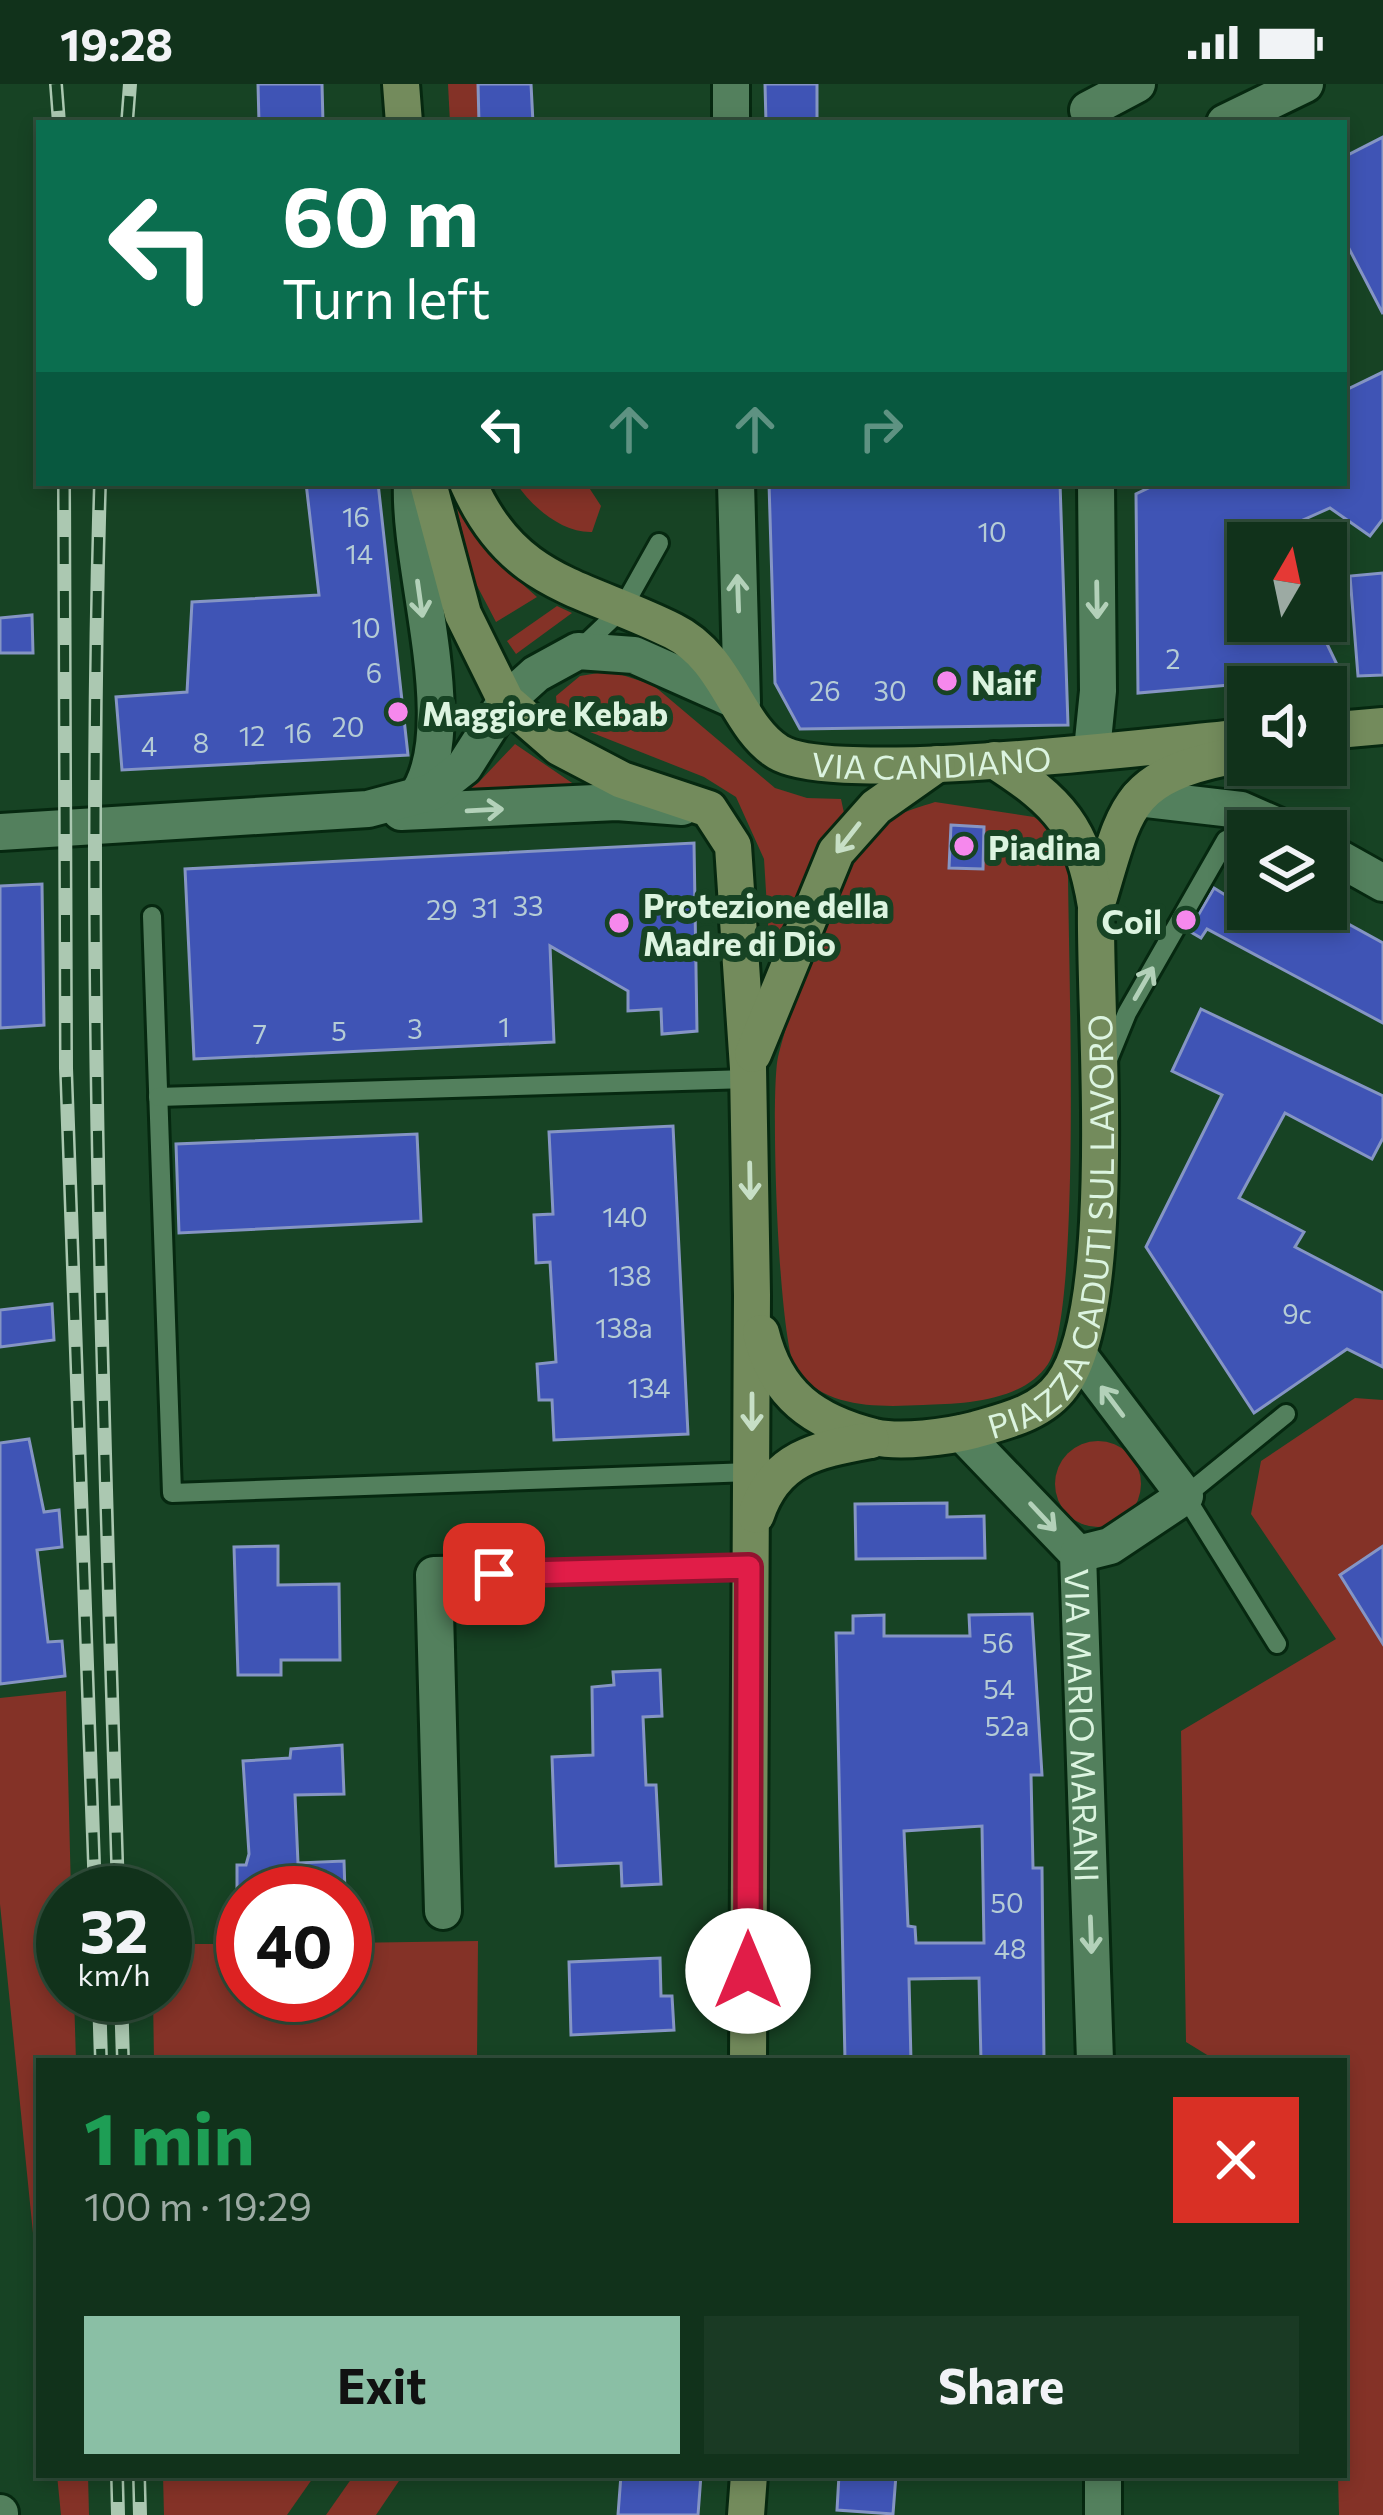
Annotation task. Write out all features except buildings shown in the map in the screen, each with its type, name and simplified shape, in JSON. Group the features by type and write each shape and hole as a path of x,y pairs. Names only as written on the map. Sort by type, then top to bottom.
{"street":[{"path":"401,84 404,120"},
{"path":"731,84 731,120"},
{"path":"1088,106 1137,84"},
{"path":"1231,120 1305,84"},
{"path":"412,486 413,551 437,701 433,772 414,800"},
{"path":"429,486 463,614 506,701 559,747 622,780 709,809 733,846 748,1073 752,1295 748,2058"},
{"path":"470,486 498,539 522,562 549,580 690,639 742,703"},
{"path":"736,486 742,703"},
{"path":"1092,750 1098,691 1096,486"},
{"path":"0,832 368,808 414,800 464,767 506,701 536,674 578,651"},
{"name":"VIA CANDIANO","path":"578,651 634,655 742,703 762,739 781,754 812,764 937,764 1227,739"},
{"path":"1347,730 1383,726"},
{"path":"1138,797 1172,771 1227,757"},
{"name":"PIAZZA CADUTI SUL LAVORO","path":"752,1295 768,1363 790,1397 830,1424 881,1438 962,1433 1017,1418 1045,1402 1080,1357 1096,1270 1096,906 1088,857 1070,823 1047,796 994,760"},
{"path":"748,1073 836,852 876,806 937,764"},
{"path":"1138,797 1227,810"},
{"name":"PIAZZA CADUTI SUL LAVORO","path":"1096,906 1122,822 1138,797"},
{"path":"368,808 415,814 617,802 709,809"},
{"path":"1347,863 1383,883"},
{"path":"1078,1554 1110,1546 1185,1496 1080,1357"},
{"name":"VIA MARIO MARANI","path":"962,1433 1078,1554 1096,2058"},
{"path":"749,1554 768,1488 786,1466 813,1451 881,1438"},
{"path":"443,1911 434,1575 494,1574"},
{"path":"746,2515 748,2478"},
{"path":"1103,2478 1103,2515"}],"lane":[{"path":"578,651 622,609 659,543"},
{"path":"1096,1089 1127,1013 1227,840"},
{"path":"152,916 172,1493 752,1472"},
{"path":"158,1097 748,1073"},
{"path":"1277,1644 1185,1496 1286,1414"},
{"path":"494,1574 749,1554"}],"shaded area":[{"path":"448,84 478,84 479,120 450,120"},
{"path":"518,486 588,486 601,506 592,532 570,528 530,501"},
{"path":"454,495 492,557 537,597 496,622 473,578"},
{"path":"557,606 572,613 516,654 507,641"},
{"path":"610,671 653,685 775,788 807,798 841,799 844,813 820,844 774,944 769,940 764,859 736,797 704,777 585,730 557,708 556,696 580,676"},
{"path":"515,744 575,785 457,797 478,783"},
{"path":"935,802 1034,817 1063,837 1068,868 1071,1048 1065,1277 1059,1331 1048,1364 1037,1377 1008,1393 973,1402 872,1405 824,1393 797,1372 790,1353 777,1219 778,1057 812,948 858,845 883,822"},
{"path":"1355,1398 1383,1400 1383,2515 1339,2515 1338,2478 1347,2478 1347,2058 1212,2058 1186,2042 1181,1731 1336,1639 1251,1514 1261,1461"},
{"path":"1098,1441 1128,1454 1141,1484 1128,1514 1098,1527 1068,1514 1055,1484 1068,1454"},
{"path":"66,1691 70,1866 36,1866 36,2022 75,2022 76,2058 36,2058 36,2263 0,1904 0,1698"},
{"path":"478,1941 477,2058 154,2058 153,2022 192,2022 192,1944 216,1944 216,2022 372,2022 372,1943"},
{"path":"57,2478 88,2478 89,2515 61,2515"},
{"path":"163,2478 313,2478 287,2515 164,2515"},
{"path":"352,2478 401,2478 376,2515 326,2515"}],"railway":[{"path":"56,84 59,120"},
{"path":"127,120 130,84"},
{"path":"64,486 66,1068 94,1866"},
{"path":"100,486 96,1012 117,1866"},
{"path":"100,2022 101,2058"},
{"path":"122,2022 123,2058"},
{"path":"117,2478 118,2515"},
{"path":"139,2478 140,2515"}],"place":[{"name":"Naif","path":"947,681"},
{"name":"Maggiore Kebab","path":"398,712"},
{"name":"Piadina","path":"964,846"},
{"name":"Coil","path":"1186,920"},
{"name":"Protezione della Madre di Dio","path":"619,923"}],"route":[{"path":"494,1574 749,1567 748,1971"}]}
